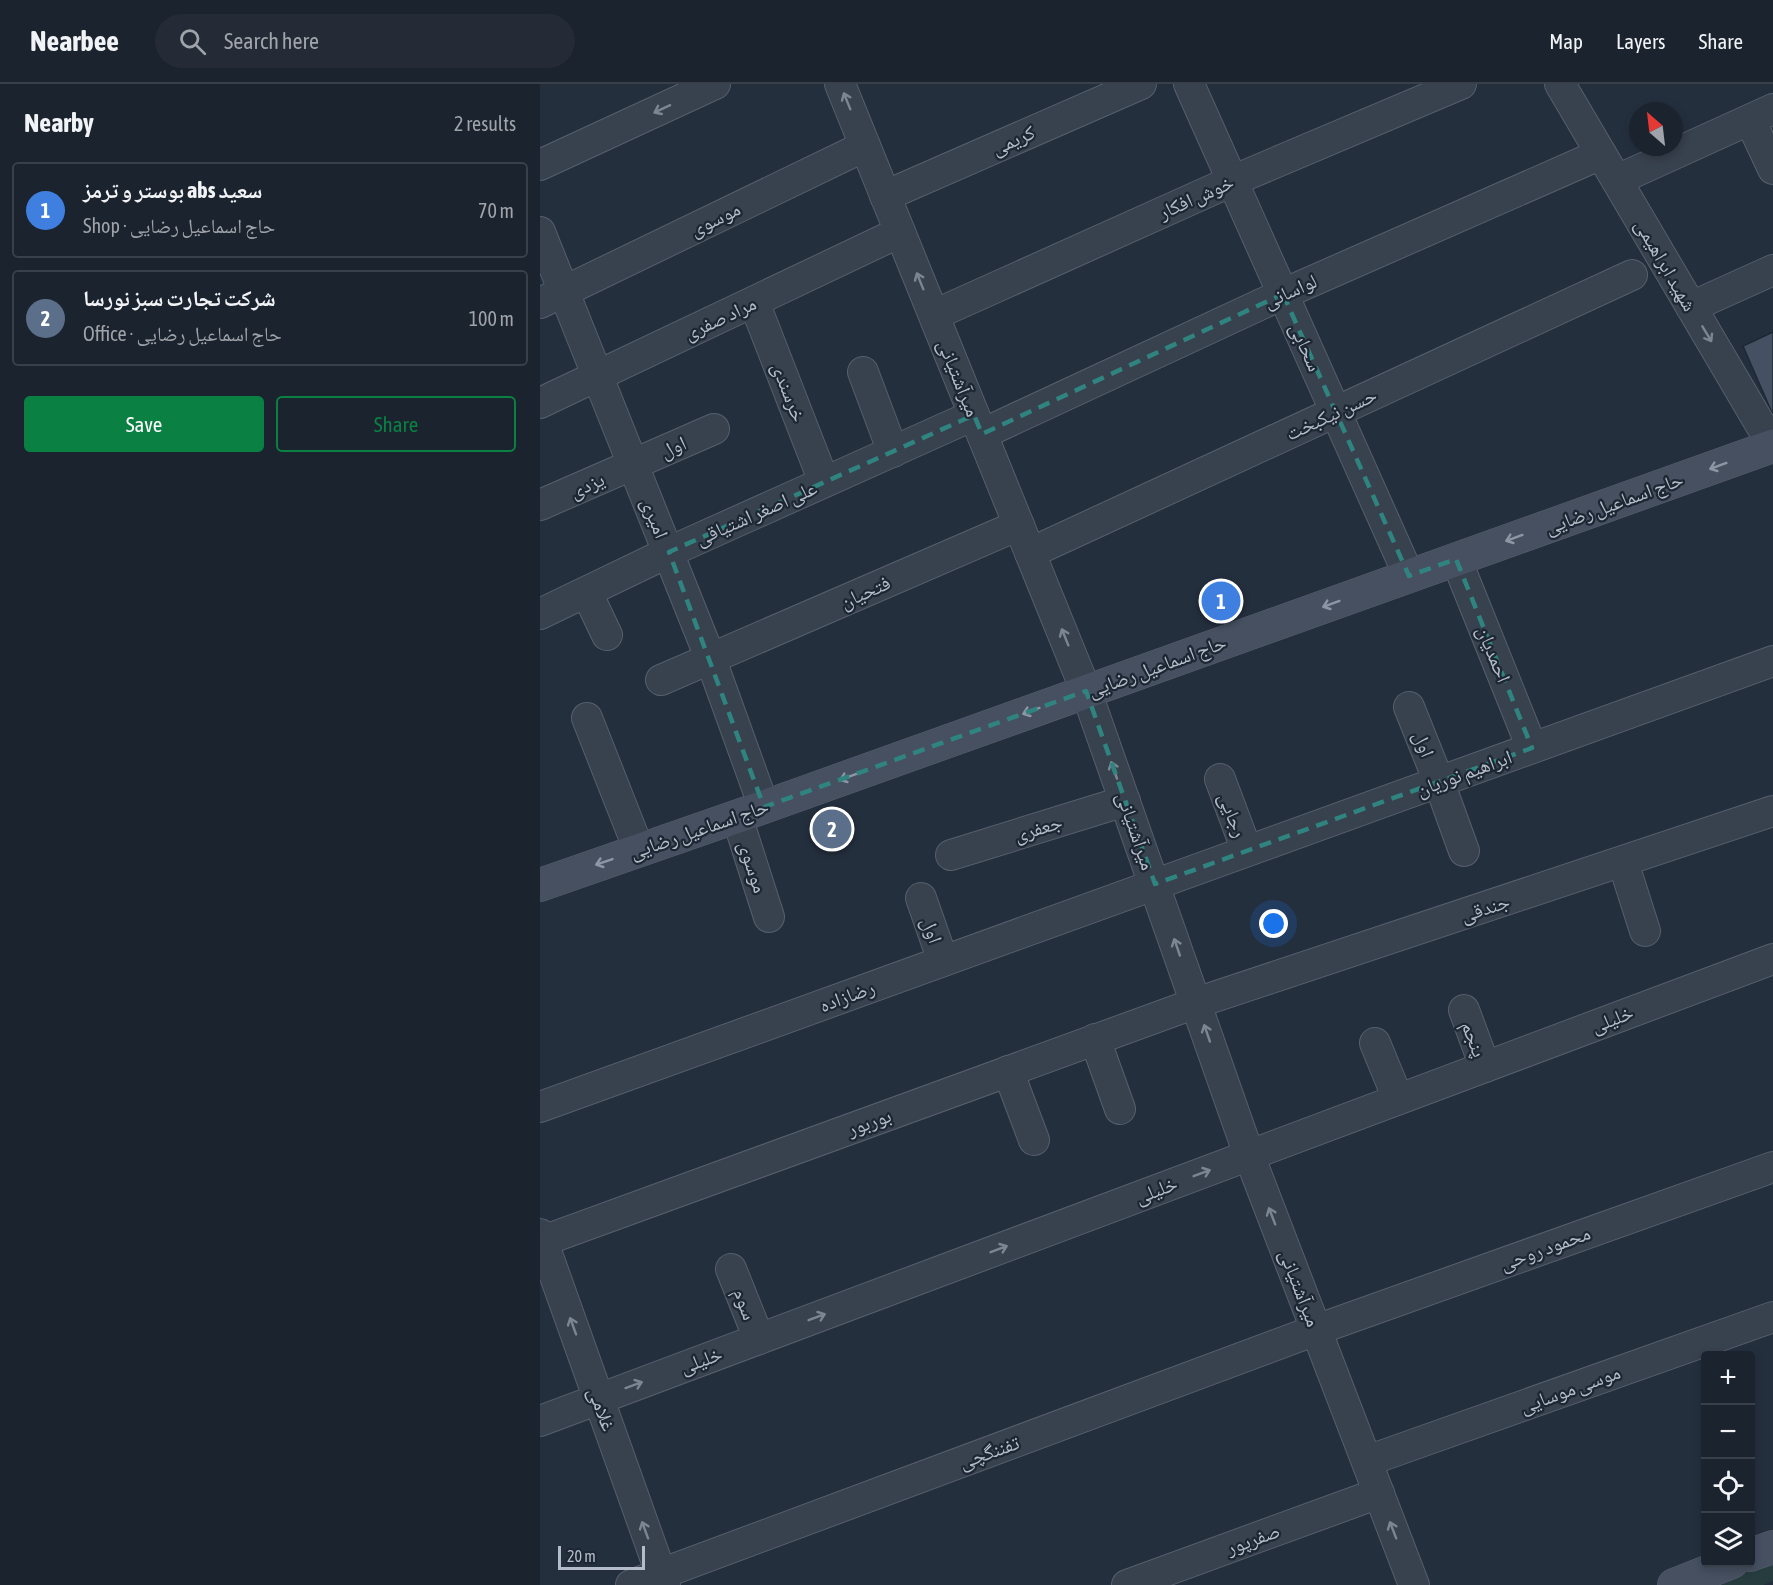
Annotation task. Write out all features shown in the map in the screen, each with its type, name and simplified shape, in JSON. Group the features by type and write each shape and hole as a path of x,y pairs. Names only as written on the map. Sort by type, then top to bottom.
{"main road":[{"name":"حاج اسماعیل رضایی","path":"540,885 1773,446"},
{"path":"1755,1553 1773,1546"},
{"path":"1674,1585 1721,1567"}],"street":[{"path":"540,165 715,84"},
{"name":"میرآشتیانی","path":"840,84 1086,691 1249,1155 1414,1585"},
{"name":"کریمی","path":"885,196 1141,84"},
{"name":"سحابی","path":"1189,84 1408,576"},
{"name":"خوش افکار","path":"934,315 1232,181 1461,84"},
{"name":"شهید ابراهیمی","path":"1560,84 1773,446"},
{"path":"1617,180 1761,115 1773,169"},
{"name":"موسوی","path":"552,297 865,146"},
{"name":"لواسانی","path":"978,424 1283,294 1601,154"},
{"name":"امیری","path":"540,232 552,297 598,376 711,660 750,812"},
{"name":"مراد صفری","path":"540,403 900,232"},
{"path":"1691,307 1773,270"},
{"name":"حسن نیکبخت","path":"1030,552 1632,275"},
{"name":"خرسندی","path":"754,302 824,482"},
{"path":"863,372 893,452"},
{"name":"علی اصغر اشتیاقی","path":"540,614 669,552 893,452 978,424"},
{"name":"اول","path":"633,464 714,429"},
{"name":"یزدی","path":"540,505 633,464"},
{"name":"فتحیان","path":"661,680 1019,525"},
{"name":"احمدیان","path":"1456,559 1532,748"},
{"path":"587,593 607,635"},
{"name":"ابراهیم نوریان","path":"1155,884 1773,661"},
{"name":"اول","path":"1409,707 1464,851"},
{"path":"587,718 639,850"},
{"name":"رجایی","path":"1220,779 1247,851"},
{"name":"جعفری","path":"951,855 1125,801"},
{"name":"جندقی","path":"1196,1003 1773,811"},
{"name":"موسوی","path":"750,812 769,917"},
{"path":"1623,862 1646,931"},
{"name":"رضازاده","path":"540,1107 1155,884"},
{"name":"اول","path":"921,898 943,961"},
{"name":"خلیلی","path":"540,1421 1773,959"},
{"name":"بوربور","path":"541,1239 1196,1003"},
{"name":"پنجم","path":"1464,1010 1485,1067"},
{"path":"1095,1039 1120,1109"},
{"path":"1375,1043 1398,1099"},
{"path":"1008,1071 1035,1140"},
{"name":"محمود روحی","path":"1316,1330 1773,1167"},
{"name":"غلامی","path":"541,1239 663,1580"},
{"name":"سوم","path":"731,1269 759,1339"},
{"name":"موسی موسایی","path":"1367,1461 1773,1317"},
{"name":"تفننگچی","path":"631,1585 663,1580 1316,1330"},
{"name":"صفرپور","path":"1127,1585 1379,1494"}],"highlighted area":[{"path":"1283,294 1409,576 1456,559 1532,748 1155,884 1086,691 764,807 669,552 974,415 982,434"}],"green space":[{"path":"1773,1561 1773,1581 1763,1585 1711,1585"}],"building":[{"path":"1773,332 1773,415 1743,346"}],"place":[{"name":"بوستر و ترمز abs سعید","path":"1221,601"},
{"name":"شرکت تجارت سبز نورسا","path":"832,829"}]}
